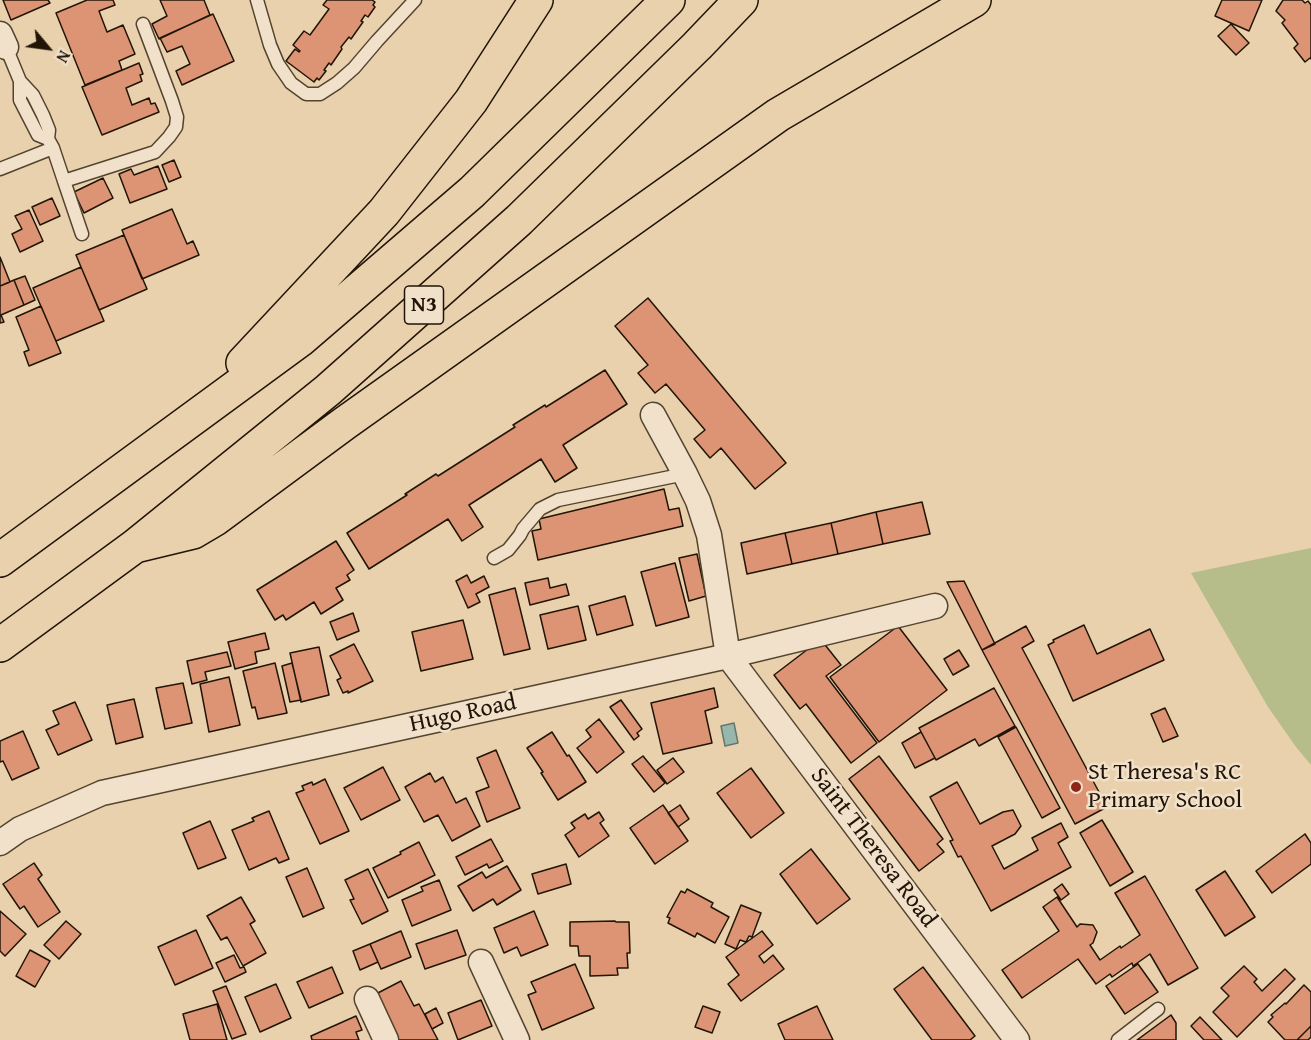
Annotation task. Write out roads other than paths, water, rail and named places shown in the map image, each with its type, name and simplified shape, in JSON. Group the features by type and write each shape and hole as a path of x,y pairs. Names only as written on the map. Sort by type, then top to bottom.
{"highway":[{"path":"182,427 384,212 471,101 536,0"},
{"name":"N3","path":"0,645 135,546 328,390 519,220 741,0"},
{"path":"135,546 193,532 215,519 345,423 778,115 974,0"},
{"name":"N3","path":"0,560 300,340 471,192 662,6"}],"street":[{"path":"653,415 686,474 709,535 728,656"},
{"name":"Hugo Road","path":"0,843 20,829 102,793 728,656 935,606"},
{"name":"Saint Theresa Road","path":"728,656 1017,1040"},
{"path":"481,962 517,1040"},
{"path":"367,999 386,1040"}],"lane":[{"path":"257,0 278,64 291,82 306,94 320,94 354,68 415,0"},
{"path":"64,181 155,152 176,127 177,117 172,101 143,24"},
{"path":"3,41 20,81 33,96 43,115 49,130 50,144 82,234"},
{"path":"1,167 50,144"},
{"path":"494,558 508,549 540,509 558,500 686,474"},
{"path":"1118,1040 1158,1009"}],"water":[{"path":"734,723 738,743 725,746 721,726"}],"place":[{"name":"St Theresa's RC Primary School","path":"1076,787"}]}
